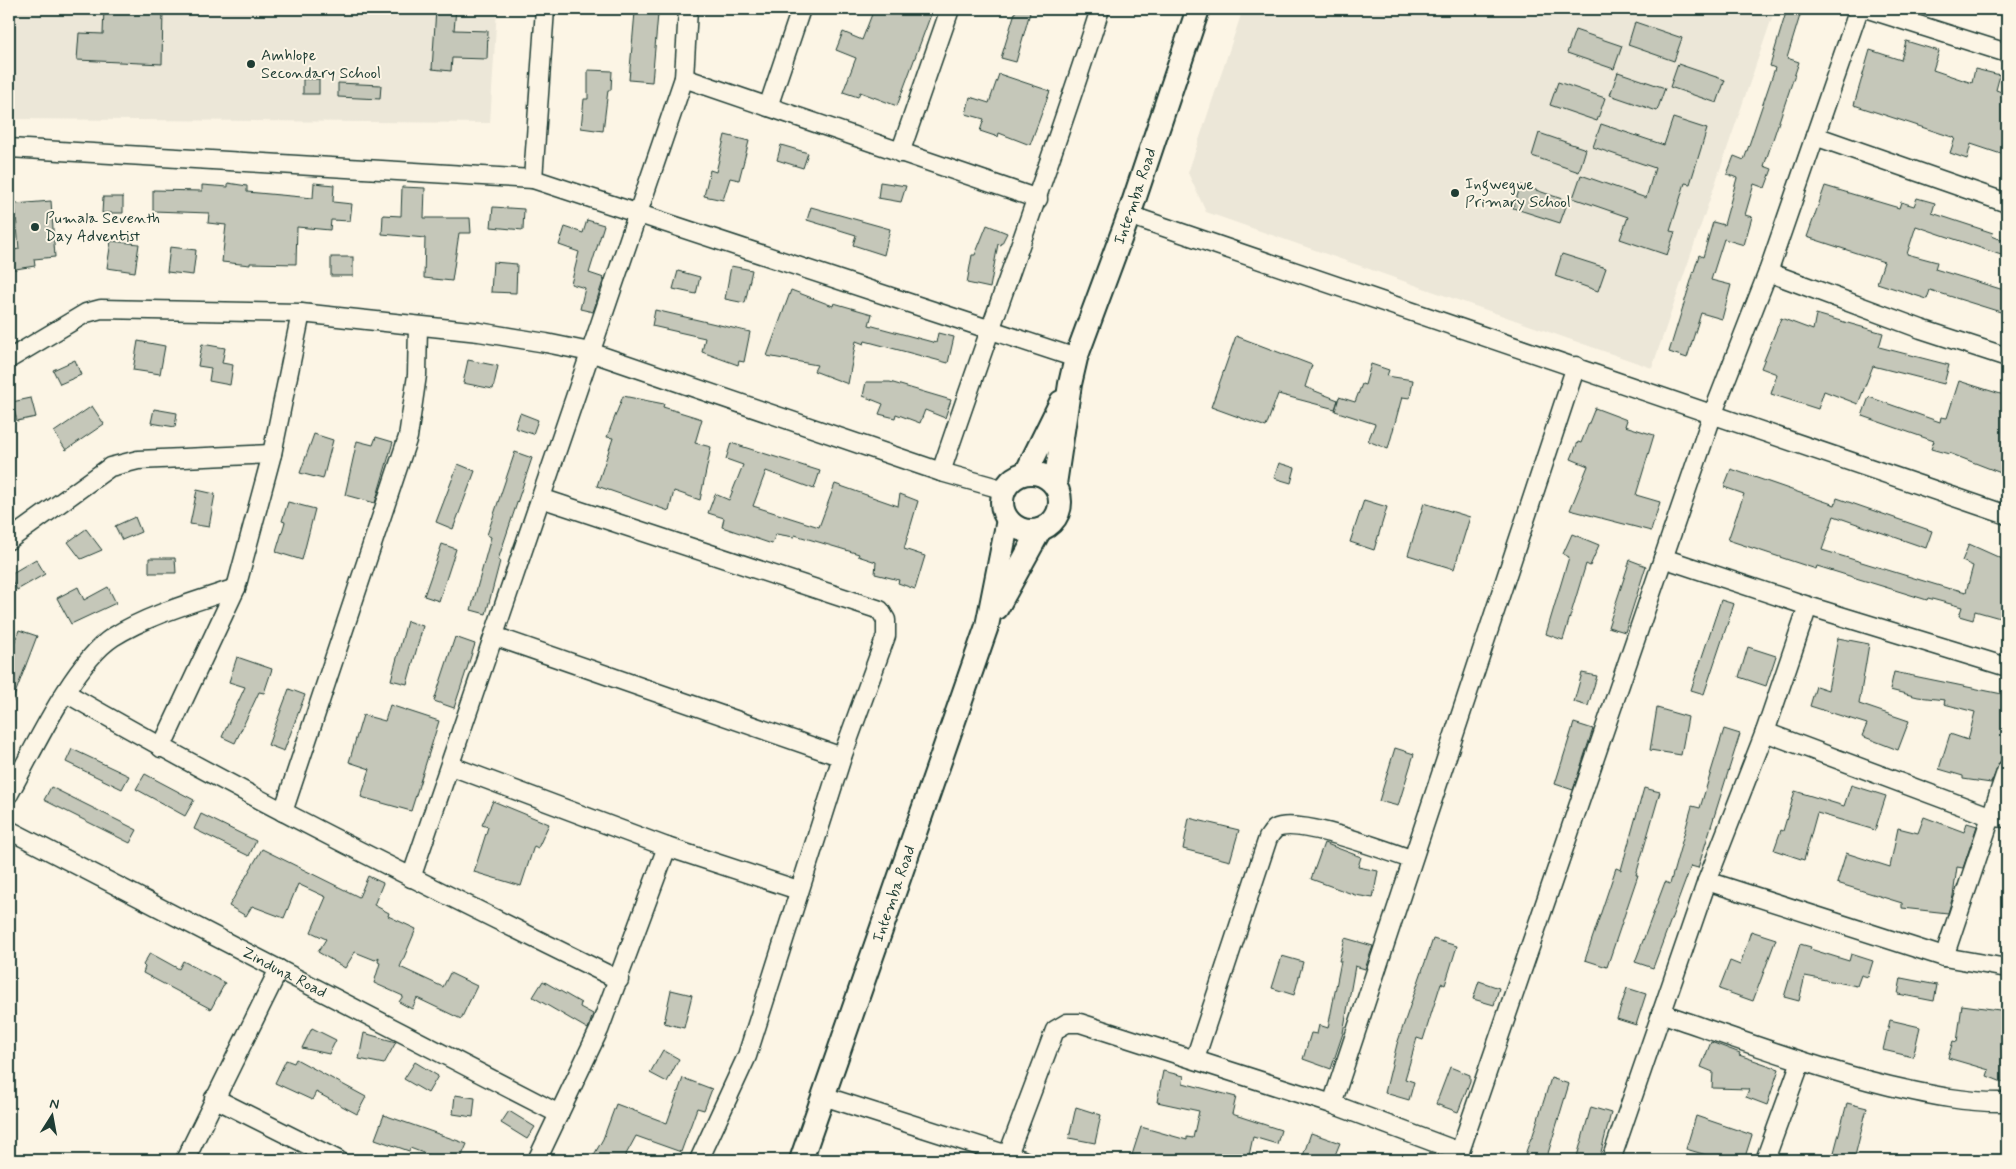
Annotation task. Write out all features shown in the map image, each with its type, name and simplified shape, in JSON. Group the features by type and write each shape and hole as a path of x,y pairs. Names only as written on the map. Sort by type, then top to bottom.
{"street":[{"path":"533,179 545,9"},
{"path":"412,878 452,766 494,636 684,78 688,9"},
{"path":"768,107 801,9"},
{"path":"900,153 950,9"},
{"path":"941,472 989,328 1038,199 1100,9"},
{"name":"Intemba Road","path":"1070,384 1076,358 1129,215 1198,9"},
{"path":"824,1096 1012,1159 1055,1030 1067,1023 1080,1023 1332,1104 1458,1156 1712,413 1768,272 1859,9"},
{"path":"1868,9 2007,53"},
{"path":"684,78 1038,199"},
{"path":"1815,136 2007,202"},
{"path":"9,148 533,179 1076,358"},
{"path":"1129,215 1576,366 2007,515"},
{"path":"1768,272 1921,329 2007,357"},
{"path":"9,359 86,313 101,309 301,313 479,332 590,352 941,472 1004,490"},
{"path":"161,748 236,588 272,454 301,313"},
{"path":"283,812 408,437 417,375 418,326"},
{"path":"1332,1104 1411,859 1576,366"},
{"path":"1026,473 1070,384"},
{"path":"987,626 1040,530 1055,519 1061,502 1055,484 1070,384"},
{"path":"9,540 110,467 138,460 272,454"},
{"path":"1040,530 1022,530 1008,520 1002,505 1004,490 1013,479 1026,473 1042,474 1055,484"},
{"path":"541,498 880,610 886,620 886,636 842,757 798,890 747,1056 699,1160"},
{"path":"987,626 1008,520"},
{"path":"1663,558 1808,606 2007,668"},
{"path":"9,794 85,661 112,638 151,618 236,588"},
{"path":"1611,1160 1707,881 1765,732 1808,606"},
{"name":"Intemba Road","path":"801,1160 987,626"},
{"path":"494,636 842,757"},
{"path":"66,693 161,748 283,812 619,980"},
{"path":"1765,732 2000,817"},
{"path":"452,766 667,847 798,890"},
{"path":"1944,957 2000,817 2007,768"},
{"path":"1195,1059 1268,838 1276,829 1293,825 1315,828 1411,859"},
{"name":"Zinduna Road","path":"9,830 559,1114"},
{"path":"537,1160 599,1030 667,847"},
{"path":"1707,881 1944,957 2007,968"},
{"path":"185,1160 279,969"},
{"path":"1661,1013 1801,1061 1939,1098 1971,1102 2007,1102"},
{"path":"1765,1160 1801,1061"},
{"path":"214,1098 338,1160"}],"shaded area":[{"name":"Amhlope Secondary School","path":"9,9 497,9 490,123 9,119"},
{"name":"Ingwegwe Primary School","path":"1243,9 1775,9 1652,368 1206,212 1188,173"}],"building":[{"path":"104,9 163,9 162,64 77,60 79,33 103,34"},
{"path":"436,9 456,9 454,30 488,31 487,59 452,58 451,71 432,69"},
{"path":"874,9 933,9 897,106 860,92 858,97 843,92 856,58 836,50 843,32 862,40"},
{"path":"1016,9 1031,9 1016,62 1001,58"},
{"path":"1787,9 1802,9 1787,58 1799,62 1764,166 1772,169 1765,188 1754,184 1745,215 1752,217 1744,245 1724,239 1711,280 1731,285 1722,319 1701,313 1687,358 1669,352 1699,255 1703,257 1713,222 1724,225 1737,178 1727,174 1734,156 1744,160 1775,68 1770,66"},
{"path":"635,12 658,14 652,82 629,80"},
{"path":"1635,22 1682,38 1674,61 1628,45"},
{"path":"1575,30 1622,46 1614,69 1567,53"},
{"path":"1906,41 1939,51 1933,70 1972,83 1975,69 2000,75 1996,90 2007,94 2007,156 1971,144 1967,159 1950,153 1955,138 1854,105 1870,50 1901,60"},
{"path":"1678,64 1725,80 1717,103 1670,87"},
{"path":"588,70 612,71 611,90 608,90 603,131 581,128 584,99 588,99"},
{"path":"1618,72 1665,88 1657,111 1610,95"},
{"path":"999,74 1050,91 1030,145 999,133 998,137 980,131 984,119 966,114 970,97 989,103"},
{"path":"303,79 319,79 319,94 303,94"},
{"path":"1558,82 1605,98 1597,121 1550,105"},
{"path":"338,83 381,85 380,99 338,97"},
{"path":"1673,118 1707,129 1690,184 1685,183 1670,231 1675,232 1667,255 1620,239 1628,217 1573,198 1581,175 1646,198 1655,168 1593,147 1601,124 1664,145"},
{"path":"1539,133 1586,149 1579,172 1532,156"},
{"path":"725,135 749,141 739,180 730,178 723,200 704,196 710,170 716,172"},
{"path":"781,145 808,153 803,168 777,160"},
{"path":"880,182 906,186 901,202 878,198"},
{"path":"228,183 247,186 247,192 313,198 314,183 334,185 333,202 352,204 350,221 331,220 330,230 297,227 296,264 250,263 250,265 222,262 226,225 208,223 209,213 153,211 153,190 202,191 202,185 228,187"},
{"path":"1521,185 1568,201 1560,223 1513,208"},
{"path":"1825,186 1899,208 1901,202 1914,206 1917,198 1935,203 1932,213 1993,233 1992,236 2007,242 2007,257 1916,226 1907,254 1937,262 1935,269 2007,291 2007,314 1930,290 1927,299 1877,283 1884,262 1807,237"},
{"path":"402,187 425,188 424,218 470,218 471,233 459,233 452,281 424,278 425,238 382,234 383,215 401,216"},
{"path":"103,197 123,197 123,213 102,213"},
{"name":"Pumala Seventh Day Adventist","path":"51,201 55,257 34,259 35,266 9,270 9,251 19,249 15,204"},
{"path":"493,207 524,209 523,230 491,227"},
{"path":"811,207 890,229 884,255 853,245 856,235 807,220"},
{"path":"587,220 604,225 589,273 604,278 593,312 580,309 585,288 571,284 579,252 559,245 565,227 583,233"},
{"path":"987,225 1007,233 1001,245 998,244 990,288 967,283 972,255 975,255"},
{"path":"111,241 139,244 135,272 107,268"},
{"path":"170,247 196,250 193,275 167,272"},
{"path":"1562,254 1606,268 1598,291 1555,276"},
{"path":"331,257 353,257 353,276 331,276"},
{"path":"493,262 517,264 516,293 491,292"},
{"path":"731,266 752,270 745,303 725,299"},
{"path":"678,271 700,277 696,294 673,289"},
{"path":"791,290 833,306 834,303 872,314 869,325 936,343 938,333 954,337 948,363 865,341 864,344 856,341 848,384 814,371 817,365 767,356"},
{"path":"655,310 750,332 744,362 739,361 738,365 702,352 705,338 652,326"},
{"path":"1816,314 1883,333 1879,347 1949,365 1944,384 1873,366 1858,404 1824,391 1818,409 1771,394 1777,374 1761,368 1781,318 1813,330"},
{"path":"1236,336 1312,365 1305,387 1338,400 1335,409 1278,394 1266,427 1211,407"},
{"path":"138,341 165,346 160,374 133,370"},
{"path":"202,344 225,348 222,363 233,365 230,385 209,381 211,368 198,366"},
{"path":"75,360 81,375 60,384 53,370"},
{"path":"468,360 498,366 493,389 463,383"},
{"path":"1371,364 1389,370 1387,376 1413,380 1410,398 1402,397 1388,449 1368,441 1375,424 1335,411 1339,397 1355,402 1362,384 1365,385"},
{"path":"1959,381 2007,396 2007,458 2001,473 1949,453 1931,449 1934,441 1862,416 1869,397 1940,422 1941,417 1947,418"},
{"path":"866,382 890,382 951,400 945,418 925,410 920,423 896,414 895,418 879,414 883,404 863,396"},
{"path":"623,396 664,404 663,407 702,419 695,443 711,447 700,500 674,491 669,511 597,486 613,438 607,437"},
{"path":"31,398 36,417 17,421 12,402"},
{"path":"92,406 104,424 66,450 54,432"},
{"path":"1595,408 1627,420 1625,426 1654,435 1636,495 1660,502 1651,531 1570,510 1588,466 1571,459 1578,442 1581,443"},
{"path":"154,409 177,413 175,427 151,423"},
{"path":"520,413 538,420 533,434 515,428"},
{"path":"314,434 333,440 323,479 300,473"},
{"path":"376,437 393,442 375,503 345,495 357,441 373,445"},
{"path":"731,443 820,471 814,489 766,471 753,506 819,527 835,484 898,506 900,494 918,501 904,549 925,556 915,589 898,583 899,580 875,574 876,562 858,556 859,554 795,535 794,537 776,534 772,544 722,527 724,518 708,513 715,494 729,500 743,465 726,459"},
{"path":"515,452 532,458 498,560 500,561 486,614 471,610 491,537 487,535"},
{"path":"1279,463 1295,468 1291,483 1274,478"},
{"path":"458,464 475,471 453,529 436,522"},
{"path":"1731,469 1835,505 1837,498 1932,531 1926,548 1834,516 1822,550 1950,589 1966,592 1973,566 1962,561 1969,544 2007,561 2007,620 1975,611 1973,620 1959,616 1962,607 1928,598 1927,600 1817,566 1816,569 1728,540 1744,494 1724,487"},
{"path":"197,490 215,494 209,527 190,524"},
{"path":"1364,500 1387,507 1374,550 1350,542"},
{"path":"288,502 315,509 302,560 276,552 285,522 282,521"},
{"path":"1424,503 1470,517 1454,569 1408,555"},
{"path":"135,517 141,532 122,540 115,526"},
{"path":"86,529 102,550 81,559 68,542"},
{"path":"1572,534 1599,545 1590,566 1586,564 1563,640 1546,634 1569,557 1563,554"},
{"path":"442,544 456,549 439,601 424,596"},
{"path":"149,558 175,558 176,573 149,573"},
{"path":"36,559 45,574 17,590 9,575"},
{"path":"1630,560 1646,566 1625,632 1608,627"},
{"path":"78,587 84,600 108,587 116,603 71,624 57,598"},
{"path":"1721,600 1734,604 1704,694 1691,690"},
{"path":"407,621 423,626 407,684 391,680"},
{"path":"19,630 37,636 10,707 9,658"},
{"path":"455,637 475,644 454,708 434,701"},
{"path":"1838,638 1869,644 1859,704 1909,721 1898,750 1862,736 1867,724 1810,706 1816,686 1828,690"},
{"path":"1748,647 1776,656 1766,686 1739,677"},
{"path":"237,657 272,669 264,693 259,692 235,743 222,737 245,687 229,682"},
{"path":"1894,672 2007,695 2007,729 2005,728 2001,761 1991,783 1963,779 1963,776 1939,769 1950,734 1968,740 1975,712 1944,704 1945,700 1918,697 1890,690"},
{"path":"1582,673 1597,676 1588,706 1574,702"},
{"path":"289,689 305,695 284,751 268,745"},
{"path":"390,705 439,721 411,811 361,797 370,769 349,762 363,715 385,721"},
{"path":"1657,708 1688,717 1681,755 1650,750"},
{"path":"1574,723 1593,729 1573,790 1555,784"},
{"path":"1724,729 1740,734 1698,868 1691,866 1653,968 1635,962 1665,882 1670,884 1692,806 1700,808"},
{"path":"1395,748 1414,754 1398,806 1379,801"},
{"path":"72,749 129,776 122,789 66,762"},
{"path":"145,774 194,800 185,816 136,789"},
{"path":"1851,785 1886,796 1875,830 1817,813 1804,860 1774,850 1781,830 1783,831 1795,791 1844,806"},
{"path":"51,787 137,830 130,843 44,800"},
{"path":"1644,788 1660,792 1636,875 1638,875 1607,967 1585,960 1616,868 1621,870"},
{"path":"493,801 549,824 538,848 534,846 521,886 474,872 488,827 482,825"},
{"path":"201,814 256,841 249,856 194,829"},
{"path":"1924,817 1964,832 1967,823 1977,826 1963,868 1957,867 1953,896 1948,913 1902,908 1902,903 1837,883 1846,853 1890,867 1898,828 1918,833"},
{"path":"1189,818 1239,830 1230,861 1183,849"},
{"path":"1324,843 1361,857 1358,867 1378,871 1373,898 1355,895 1311,879"},
{"path":"262,849 359,897 368,876 383,883 374,905 389,913 388,916 416,929 400,967 443,987 450,973 477,986 461,1019 417,998 412,1009 399,1002 403,996 374,983 380,963 378,962 379,957 375,960 355,952 345,968 318,952 326,939 311,932 326,897 298,884 284,918 252,906 246,916 229,906"},
{"path":"1751,931 1776,939 1753,1001 1719,989 1730,961 1740,965"},
{"path":"1345,938 1373,946 1365,969 1355,966 1343,1033 1331,1069 1303,1059 1311,1033 1317,1034 1319,1025 1328,1028 1341,961 1339,961"},
{"path":"1433,939 1457,946 1445,985 1441,983 1423,1040 1417,1038 1405,1079 1414,1082 1409,1100 1385,1093 1397,1044"},
{"path":"1800,944 1849,961 1851,954 1873,961 1868,977 1861,975 1857,986 1805,976 1799,1001 1784,997"},
{"path":"150,953 179,969 183,961 225,983 211,1009 143,973 145,967 143,965"},
{"path":"1282,956 1303,962 1294,995 1272,988"},
{"path":"1901,978 1937,985 1934,1001 1898,994"},
{"path":"543,981 581,1003 580,1007 593,1014 588,1029 533,997"},
{"path":"1479,981 1499,988 1494,1005 1473,999"},
{"path":"1627,988 1646,994 1636,1025 1617,1019"},
{"path":"671,990 692,995 684,1028 664,1023"},
{"path":"1962,1005 2007,1011 2007,1084 1987,1076 1989,1070 1948,1058 1953,1041 1957,1042"},
{"path":"1890,1020 1920,1027 1913,1057 1883,1050"},
{"path":"312,1028 336,1040 329,1054 302,1048"},
{"path":"364,1033 396,1042 384,1064 359,1059"},
{"path":"1711,1042 1740,1053 1739,1055 1779,1069 1767,1105 1746,1097 1749,1089 1712,1088 1713,1072 1701,1067"},
{"path":"663,1050 679,1059 667,1082 650,1073"},
{"path":"296,1059 366,1097 357,1114 316,1092 312,1100 275,1083 286,1060 294,1063"},
{"path":"415,1062 438,1076 428,1093 404,1079"},
{"path":"1450,1067 1470,1075 1470,1081 1458,1112 1436,1104"},
{"path":"1163,1071 1184,1076 1183,1083 1236,1097 1232,1114 1281,1130 1277,1144 1253,1137 1248,1160 1151,1160 1132,1155 1141,1127 1187,1140 1187,1137 1193,1138 1199,1111 1157,1102"},
{"path":"683,1078 712,1089 704,1110 697,1108 681,1152 636,1136 623,1160 591,1160 603,1139 616,1104 667,1123"},
{"path":"1551,1078 1569,1084 1546,1160 1523,1160 1532,1138"},
{"path":"455,1095 475,1098 473,1117 453,1114"},
{"path":"1847,1103 1867,1108 1854,1160 1832,1160"},
{"path":"1076,1107 1101,1115 1095,1143 1069,1138"},
{"path":"1591,1107 1611,1113 1599,1160 1576,1160"},
{"path":"509,1111 535,1127 527,1139 501,1123"},
{"path":"384,1115 467,1144 460,1160 442,1160 410,1148 409,1151 375,1139"},
{"path":"1696,1116 1752,1135 1744,1160 1723,1160 1686,1149"},
{"path":"1311,1133 1340,1143 1333,1160 1316,1160 1303,1156"}],"place":[{"name":"Amhlope Secondary School","path":"251,64"},
{"name":"Ingwegwe Primary School","path":"1455,193"},
{"name":"Pumala Seventh Day Adventist","path":"35,227"}]}
